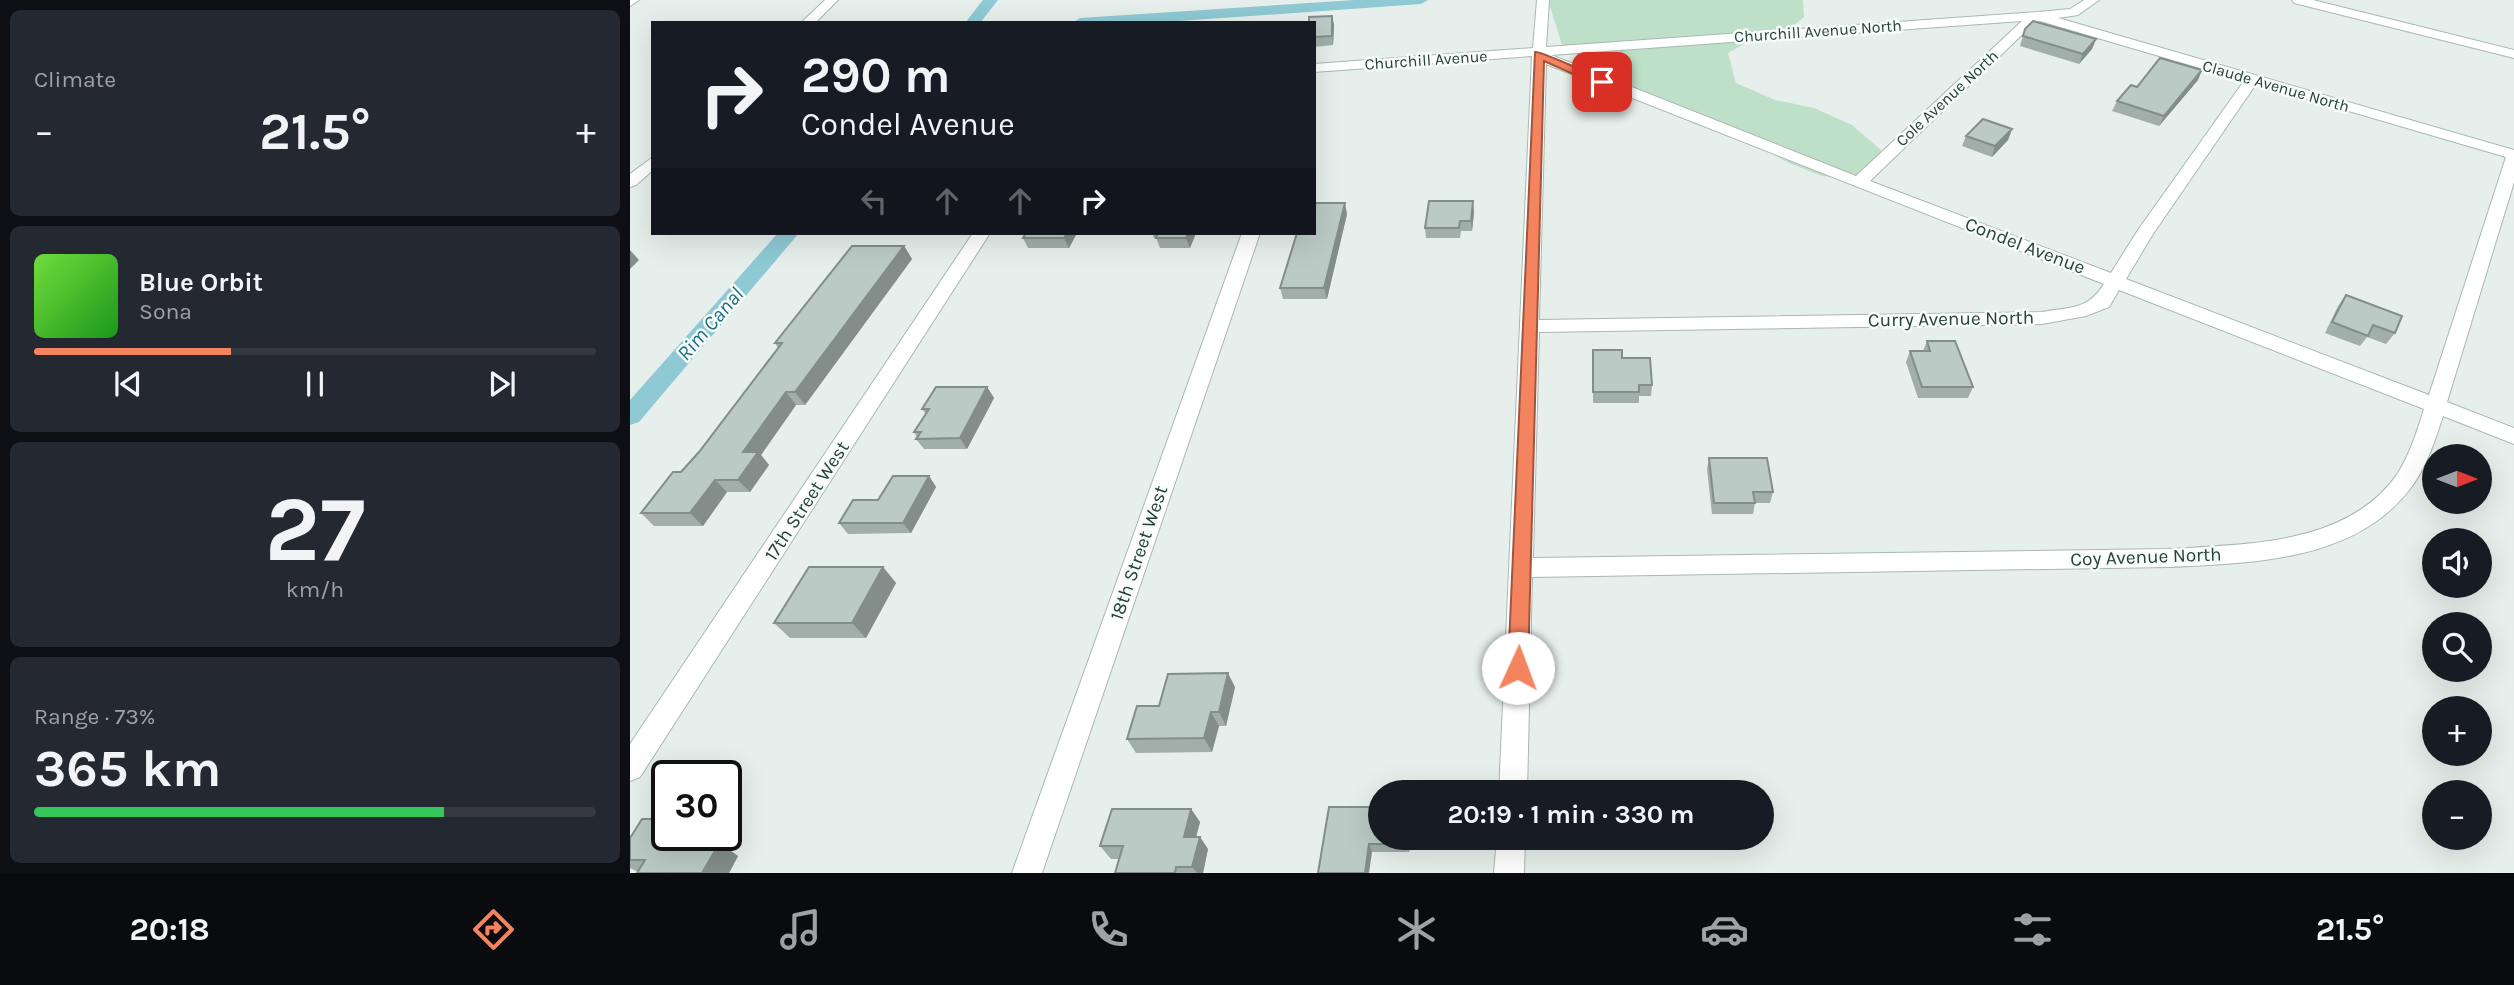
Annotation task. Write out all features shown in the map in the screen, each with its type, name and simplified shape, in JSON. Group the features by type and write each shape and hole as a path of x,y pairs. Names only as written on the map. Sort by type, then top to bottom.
{"street":[{"path":"809,21 832,0"},
{"path":"1514,780 1543,0"},
{"name":"Churchill Avenue North","path":"1539,54 2038,16 2073,12 2093,0"},
{"path":"2298,0 2514,54"},
{"name":"Claude Avenue North","path":"2038,16 2514,156"},
{"name":"Cole Avenue North","path":"1859,182 2022,27 2038,16"},
{"name":"Churchill Avenue","path":"1316,68 1539,54"},
{"name":"Condel Avenue","path":"1539,54 1554,63 2514,436"},
{"name":"Curry Avenue North","path":"1529,326 2065,316 2102,303 2114,281 2252,80"},
{"name":"Coy Avenue North","path":"1522,568 2168,558 2285,548 2324,538 2349,527 2388,499 2413,467 2427,433 2514,156"},
{"path":"630,182 651,164"},
{"name":"17th Street West","path":"630,768 980,235"},
{"name":"18th Street West","path":"1027,873 1250,235"},
{"path":"1509,873 1510,850"}],"green space":[{"path":"1548,0 1803,0 1804,17 1787,31 1749,41 1728,53 1736,83 1775,100 1814,108 1852,125 1881,150 1876,164 1857,178 1822,176 1789,163 1738,135 1694,124 1647,99 1562,45"}],"building":[{"path":"1332,16 1332,36 1316,37 1316,21 1309,21 1309,17"},
{"path":"2033,21 2096,39 2083,54 2023,36 2025,29"},
{"path":"2160,58 2202,70 2164,116 2117,101 2131,85 2137,87"},
{"path":"1983,119 2012,129 1995,146 1966,136"},
{"path":"1429,201 1473,201 1471,221 1460,221 1459,228 1425,228"},
{"path":"1316,203 1345,203 1324,288 1280,288 1296,235 1316,235"},
{"path":"1025,235 1066,235 1064,238 1023,238"},
{"path":"1157,235 1187,235 1186,238 1156,238"},
{"path":"852,246 904,246 795,392 786,392 743,452 758,452 738,480 715,480 690,513 641,513 673,472 681,472 699,452 782,343 775,343"},
{"path":"2346,295 2402,316 2395,333 2373,325 2368,336 2332,322"},
{"path":"1927,341 1955,341 1973,387 1922,387 1910,351 1930,351"},
{"path":"1593,350 1622,350 1622,358 1650,358 1652,385 1639,385 1639,392 1593,392"},
{"path":"936,387 987,387 960,438 916,439 921,432 914,432 929,409 922,409"},
{"path":"1709,458 1767,458 1773,492 1753,492 1755,503 1714,503"},
{"path":"893,476 929,476 903,523 839,523 853,500 878,500"},
{"path":"809,567 883,567 852,623 774,623"},
{"path":"1228,673 1219,712 1211,712 1204,738 1127,739 1137,706 1159,706 1168,674"},
{"path":"1329,807 1368,807 1368,850 1365,873 1318,873"},
{"path":"1112,809 1191,809 1184,837 1200,837 1192,867 1176,867 1175,873 1115,873 1123,846 1100,846"},
{"path":"642,819 651,819 651,851 715,851 702,873 637,873 645,860 630,860 630,838"}],"waterway":[{"name":"Rim Canal","path":"974,21 991,0"},
{"path":"1110,21 1421,0"},
{"name":"Rim Canal","path":"630,416 787,235"}],"route":[{"path":"1518,668 1539,54 1554,63 1602,82"}]}
